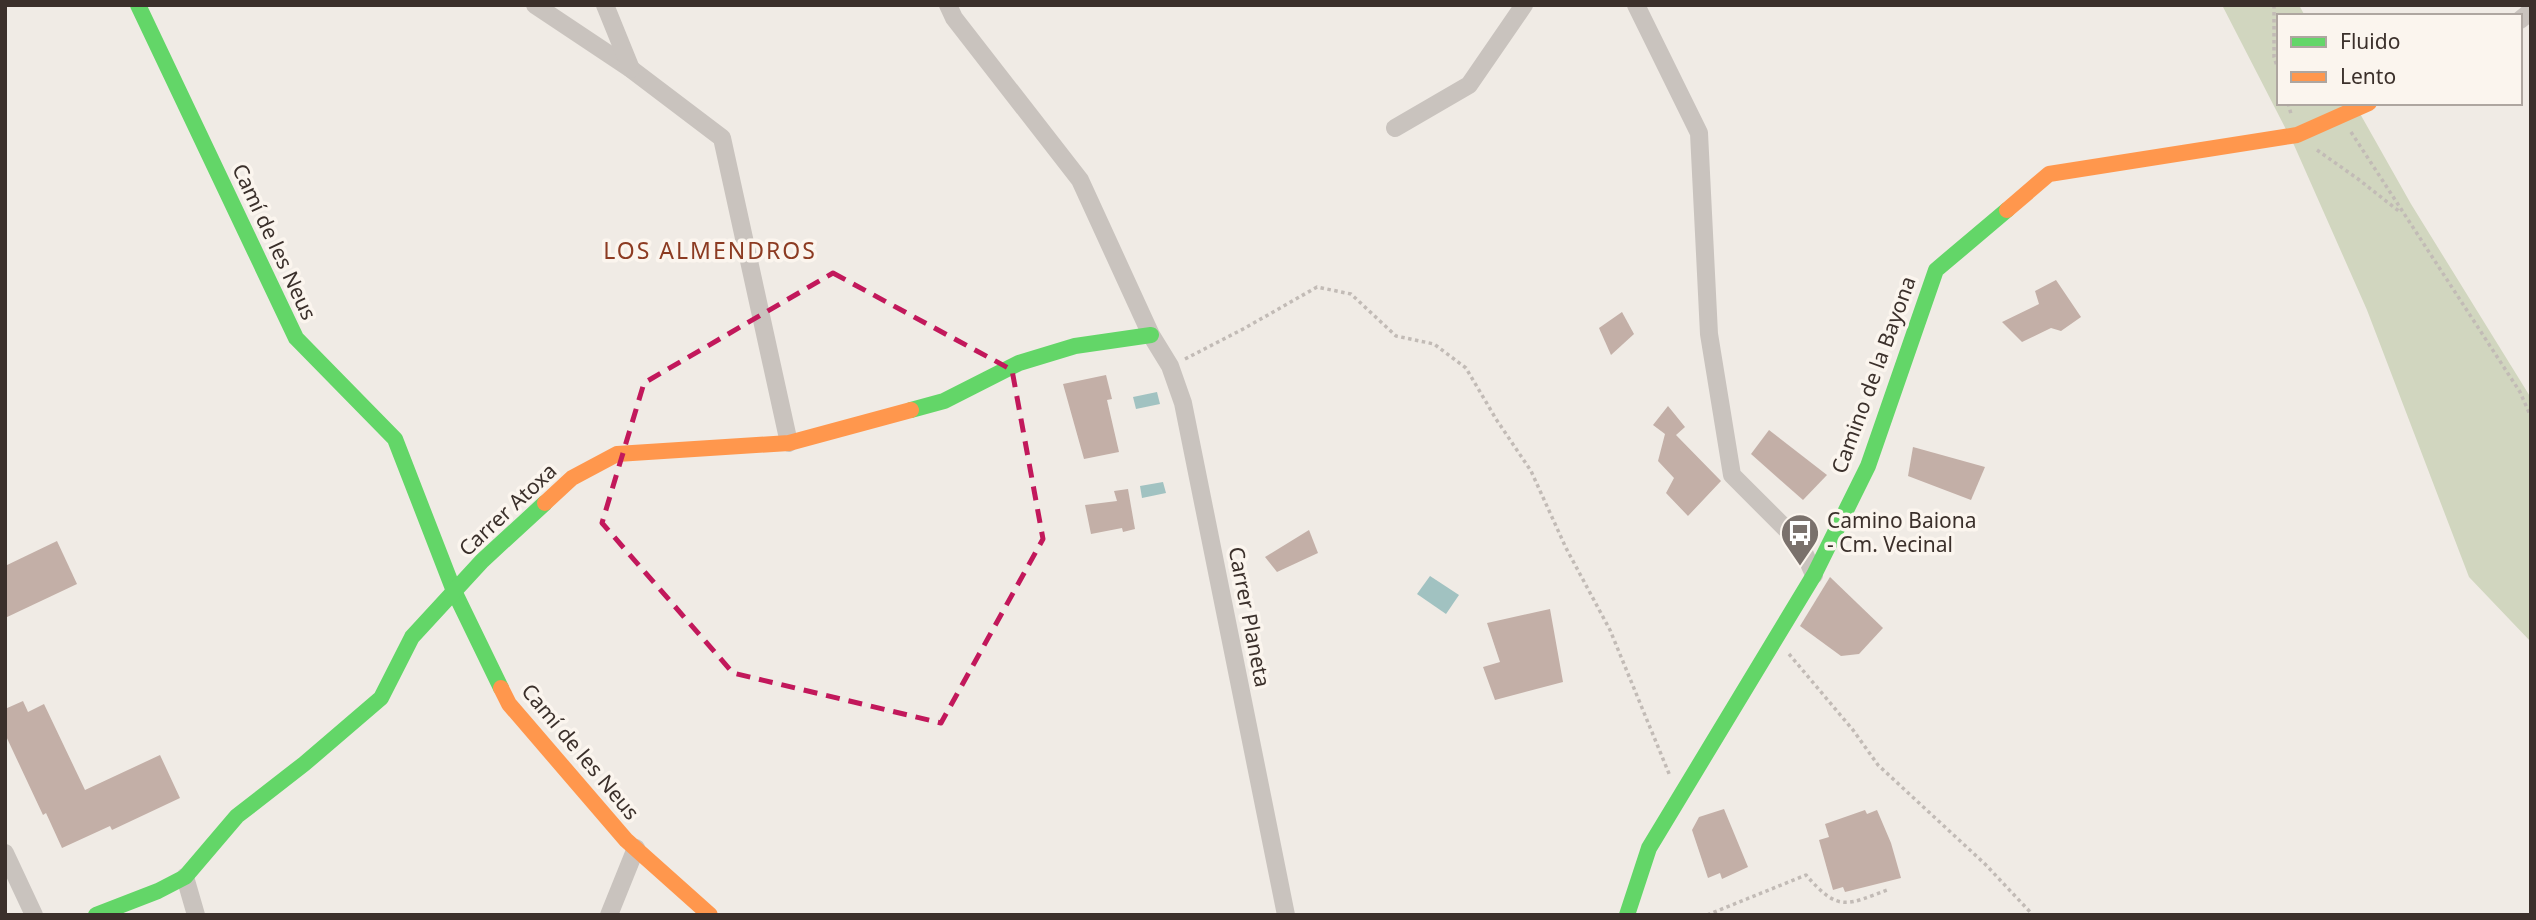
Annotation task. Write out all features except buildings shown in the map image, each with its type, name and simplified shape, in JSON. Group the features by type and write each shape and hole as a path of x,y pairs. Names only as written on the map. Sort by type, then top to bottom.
{"street":[{"name":"Camí de les Neus","path":"138,5 296,338 395,439 454,591 509,704 636,848 710,915"},
{"path":"535,5 631,69 722,138 789,443"},
{"path":"605,5 631,69"},
{"name":"Carrer Planeta","path":"948,5 954,18 1080,180 1152,335 1170,366 1183,403 1286,915"},
{"path":"1395,128 1469,85 1524,5"},
{"path":"1636,5 1699,133 1709,334 1732,475 1800,543 1814,575"},
{"name":"Camino de la Bayona","path":"1627,915 1649,848 1814,575 1868,466 1936,270 2049,174 2297,135 2365,105"},
{"name":"Carrer Atoxa","path":"96,915 112,911 185,877 237,816 304,764 381,698 412,637 482,561 572,478 617,454 789,443 944,401 1019,363 1075,346 1152,335"},
{"path":"609,915 636,848"},
{"path":"5,853 34,915"},
{"path":"185,877 195,915"}],"path":[{"path":"2274,5 2274,57 2277,66"},
{"path":"2341,116 2520,392 2531,417"},
{"path":"2297,135 2404,216"},
{"path":"1170,366 1317,287 1350,293 1395,336 1434,344 1466,368 1531,471 1566,548 1610,630 1679,798"},
{"path":"1776,639 1853,730 1878,765 1985,864 2033,915"},
{"path":"1707,915 1806,875 1822,893 1836,902 1857,901 1890,889"}],"highlighted area":[{"path":"833,273 1012,370 1043,539 941,723 733,673 602,523 644,383"}],"green space":[{"path":"2222,5 2299,5 2304,14 2277,14 2277,105 2355,105 2411,204 2531,398 2531,642 2469,577 2367,310 2294,145"}],"water":[{"path":"1157,392 1160,404 1136,409 1133,397"},
{"path":"1163,482 1166,493 1142,498 1140,486"},
{"path":"1430,576 1459,595 1446,614 1417,594"}],"traffic: fast":[{"path":"138,5 296,338 395,439 454,591 501,688"},
{"path":"1627,915 1649,848 1814,575 1868,466 1936,270 2007,210"},
{"path":"911,410 944,401 1019,363 1075,346 1151,335"},
{"path":"96,915 158,891 185,877 237,816 304,764 381,698 412,637 482,561 545,503"}],"traffic: slow":[{"path":"2007,210 2049,174 2297,135 2364,105"},
{"path":"545,503 572,478 617,454 789,443 911,410"},
{"path":"501,688 509,704 626,840 710,915"}],"place":[{"name":"Camino Baiona - Cm. Vecinal","path":"1800,567"}],"district":[{"name":"LOS ALMENDROS","path":"710,251"}]}
